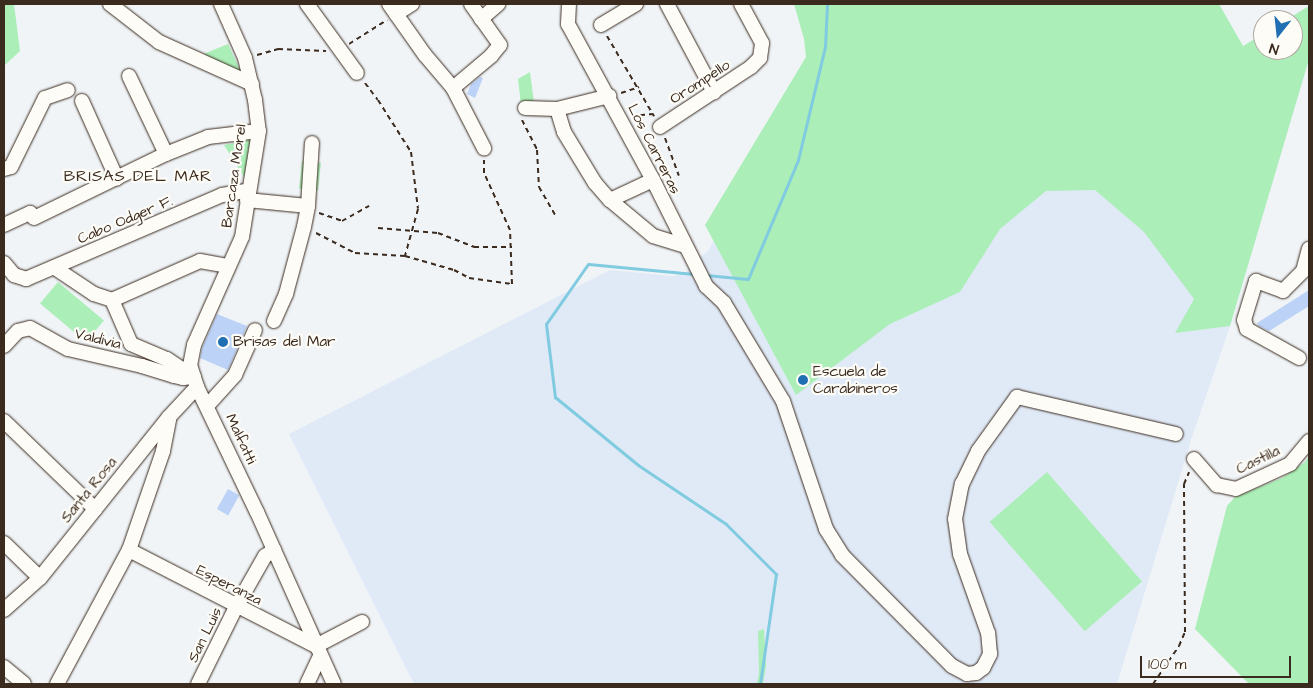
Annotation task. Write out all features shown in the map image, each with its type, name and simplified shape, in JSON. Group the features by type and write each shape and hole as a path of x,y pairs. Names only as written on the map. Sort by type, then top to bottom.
{"street":[{"path":"110,4 159,42 252,84"},
{"name":"Barcaza Morel","path":"195,382 190,365 191,353 245,227 248,195 259,130 252,84 245,58 221,4"},
{"path":"307,4 357,73"},
{"path":"412,4 392,9 425,55 453,88 484,148"},
{"path":"453,88 492,56 500,45 471,4"},
{"path":"481,18 498,4"},
{"name":"Los Carreras","path":"570,4 568,24 609,96 706,286 724,303 783,401 826,529 842,555 952,666 967,674 976,673 983,668 990,654 988,633 960,554 956,519 962,484 978,451 1017,397 1176,434"},
{"path":"601,25 636,4"},
{"path":"667,4 714,92"},
{"name":"Orompello","path":"660,127 756,63 762,51 762,43 741,4"},
{"path":"129,76 166,154"},
{"path":"4,169 11,167 45,98 68,90"},
{"path":"525,108 557,109 609,96"},
{"path":"82,100 118,179"},
{"path":"557,109 564,132 595,182 610,200 653,236 685,246"},
{"path":"4,226 30,213 34,218 118,179 166,154 208,137 259,130"},
{"path":"274,321 286,294 304,227 308,207 312,143"},
{"path":"610,200 653,180"},
{"name":"Cabo Odger F.","path":"4,263 14,275 26,279 222,195 248,195"},
{"path":"248,195 308,207"},
{"path":"1299,358 1247,329 1244,320 1256,281 1283,291 1302,271 1309,249"},
{"path":"55,268 94,294 112,300 200,261 229,266"},
{"name":"Malfatti","path":"112,300 131,344 168,359 195,382 274,550 334,684"},
{"name":"Valdivia","path":"4,346 18,331 30,328 68,350 142,366 195,382"},
{"path":"207,406 235,375 255,330"},
{"name":"Santa Rosa","path":"4,610 40,578 195,382"},
{"path":"56,684 129,550 164,452 169,417"},
{"path":"4,421 95,509"},
{"name":"Castilla","path":"1194,459 1217,484 1236,489 1290,464 1309,441"},
{"path":"4,543 40,578"},
{"name":"Esperanza","path":"129,550 318,651"},
{"name":"San Luis","path":"198,684 236,607 265,556 274,550"},
{"path":"307,684 318,651 362,622"},
{"path":"4,667 20,683"}],"path":[{"path":"245,58 278,49 322,52 340,50 392,9"},
{"path":"601,25 639,87 660,127 679,176"},
{"path":"357,73 378,100 411,152 418,209 405,256"},
{"path":"609,96 639,87"},
{"path":"525,108 522,119 538,150 539,187 555,216"},
{"path":"620,117 653,114"},
{"path":"304,227 355,253 405,256 454,270 469,278 512,284 510,230 484,173 484,148"},
{"path":"308,207 342,221 368,206"},
{"path":"378,228 438,233 474,247 512,247"},
{"path":"1153,684 1180,646 1185,632 1184,484 1194,459"}],"shaded area":[{"name":"Escuela de Carabineros","path":"844,4 1219,4 1243,46 1253,40 1253,60 1303,60 1302,10 1309,6 1309,59 1230,326 1191,440 1117,684 414,684 289,434 610,270 673,276 686,273 692,263 708,251"}],"green space":[{"path":"4,4 14,4 20,51 4,66"},
{"path":"794,4 1219,4 1243,46 1253,40 1253,60 1303,60 1302,10 1309,6 1309,59 1230,326 1175,333 1194,299 1144,232 1095,190 1046,191 1000,229 960,292 890,324 796,395 705,225 806,57 804,39"},
{"path":"228,44 241,72 201,55"},
{"path":"530,72 534,103 521,105 518,79"},
{"path":"253,139 246,180 224,145"},
{"path":"302,161 321,163 318,191 299,189"},
{"path":"58,282 104,321 86,342 40,303"},
{"path":"1309,456 1309,684 1249,684 1195,629 1227,506 1235,497 1282,478 1305,462"},
{"path":"1047,472 1142,581 1085,631 990,522"},
{"path":"764,629 766,666 763,684 757,684 759,673 758,631"}],"building":[{"path":"480,77 483,78 475,98 467,94 471,84"},
{"path":"1309,290 1309,306 1269,331 1259,326 1257,323"},
{"name":"Brisas del Mar","path":"217,314 247,326 228,370 200,358 202,348"},
{"path":"228,489 239,495 228,515 217,509"}],"waterway":[{"path":"706,275 748,279 798,160 825,47 827,4"},
{"path":"694,274 588,264 546,324 555,397 638,465 726,524 776,574 760,684"}],"place":[{"name":"Brisas del Mar","path":"223,342"},
{"name":"Escuela de Carabineros","path":"803,380"}],"district":[{"name":"BRISAS DEL MAR","path":"138,176"}]}
